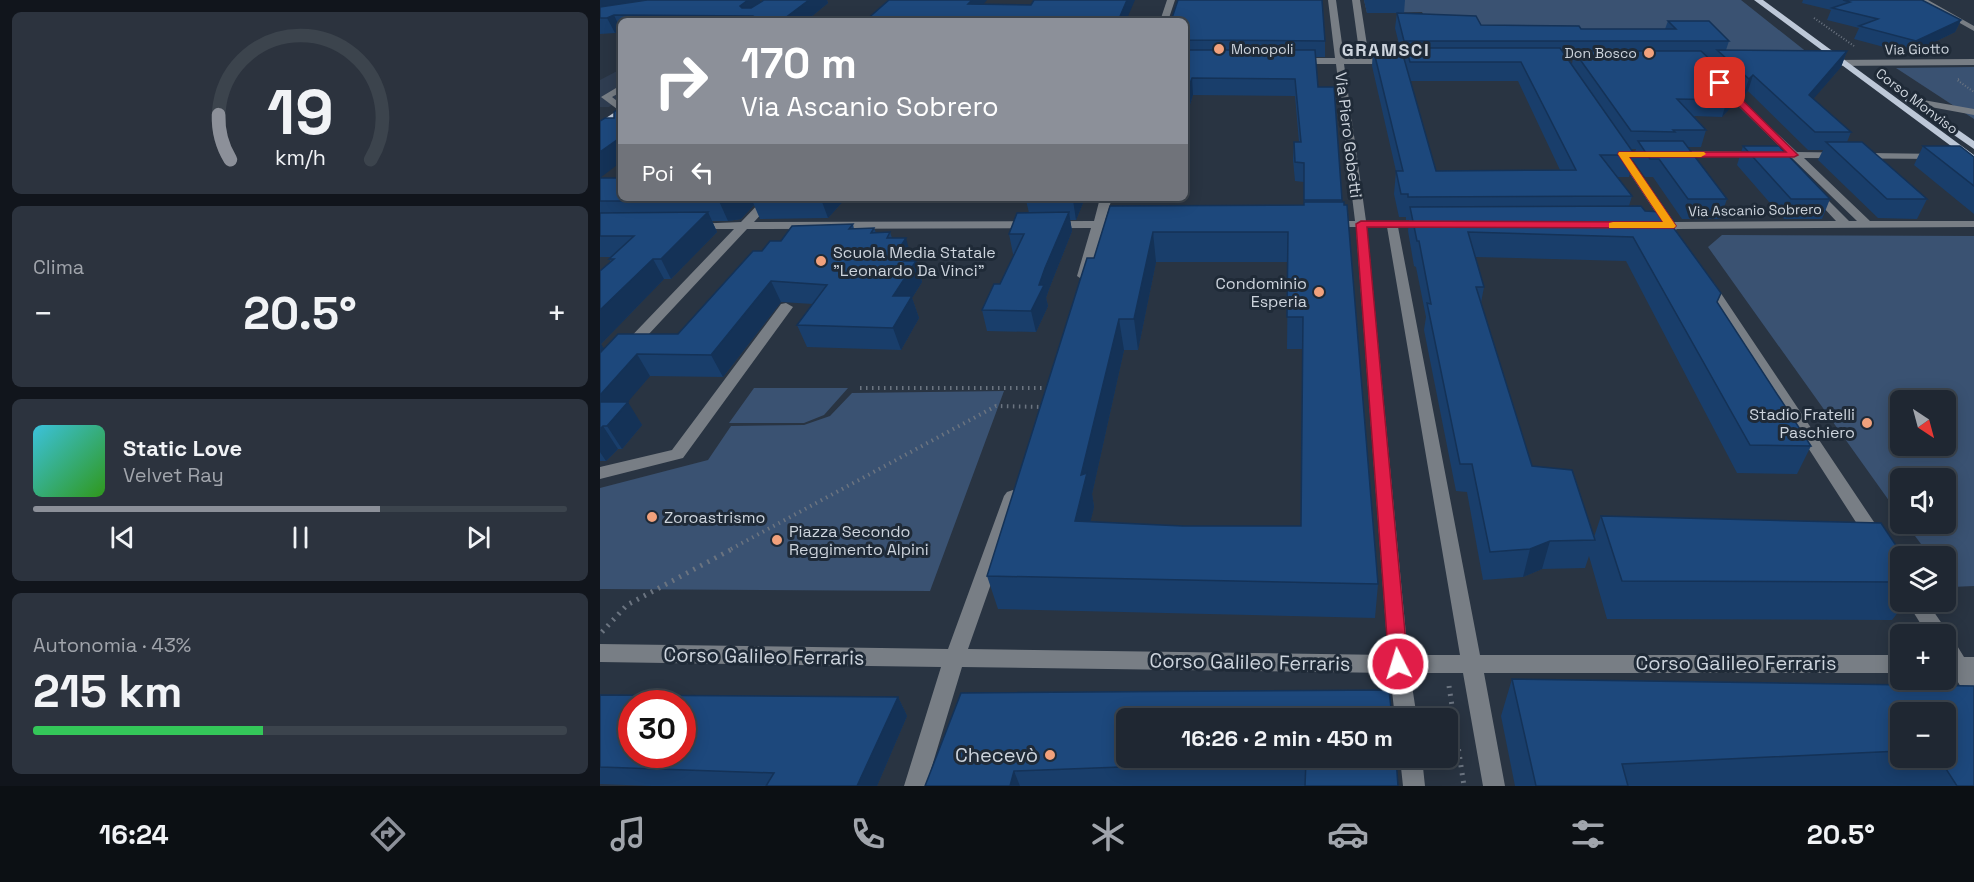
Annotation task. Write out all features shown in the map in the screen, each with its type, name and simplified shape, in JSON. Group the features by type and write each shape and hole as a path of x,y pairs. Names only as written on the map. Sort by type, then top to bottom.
{"main road":[{"name":"Corso Monviso","path":"1758,0 1845,58 1971,158"},
{"path":"1773,0 1810,27"},
{"name":"Corso Monviso","path":"1861,63 1974,146"},
{"path":"600,126 618,112"}],"street":[{"path":"1165,18 1171,0"},
{"name":"Via Piero Gobetti","path":"1332,0 1361,224 1398,664 1405,708"},
{"name":"Via Piero Gobetti","path":"1356,0 1365,61"},
{"path":"1923,0 1974,29"},
{"name":"Via Giotto","path":"1821,63 1845,58 1861,63 1974,62"},
{"path":"1280,61 1399,61"},
{"path":"1713,75 1866,224"},
{"path":"1713,89 1845,224"},
{"path":"618,90 606,97 618,107"},
{"path":"1912,101 1974,112"},
{"path":"600,131 614,131"},
{"path":"1624,151 1675,231"},
{"path":"1665,154 1971,158"},
{"path":"600,378 767,201"},
{"path":"1079,290 1105,201"},
{"path":"679,226 1143,224"},
{"path":"1319,224 1437,225"},
{"path":"1392,224 1494,786"},
{"name":"Via Ascanio Sobrero","path":"1637,225 1675,231 1845,224 1974,224"},
{"path":"1698,267 1887,557"},
{"path":"600,473 677,454 786,307"},
{"path":"915,786 954,659 1019,477"},
{"name":"Corso Galileo Ferraris","path":"600,653 1398,664 1890,664"},
{"path":"1959,666 1974,690"},
{"path":"1412,768 1414,786"}],"path":[{"path":"1967,78 1957,80 1974,92"},
{"path":"860,388 1049,388"},
{"path":"600,634 627,605 996,406 1044,407"}],"shaded area":[{"path":"1364,0 1741,0 1813,57 1724,57 1430,27 1422,12 1367,13"},
{"path":"1974,67 1974,119 1896,68"},
{"path":"618,71 618,100 609,107 600,107 600,80"},
{"name":"Stadio Fratelli Paschiero","path":"1722,235 1974,236 1974,586 1956,587 1956,546 1922,546 1914,534 1956,534 1956,468 1890,468 1890,502 1708,247"},
{"path":"754,388 848,388 824,415 804,423 729,423"},
{"name":"Piazza Secondo Reggimento Alpini","path":"1004,391 930,591 600,589 600,488 708,460 731,426 804,425 830,416 852,393"}],"building":[{"path":"647,0 748,0 740,6 751,8 764,0 809,0 785,18 614,15 600,18 600,7"},
{"path":"889,0 972,0 968,4 1031,5 1034,0 1127,0 1119,18 868,18"},
{"path":"1178,0 1322,0 1325,41 1188,40 1188,18 1172,18"},
{"path":"1843,0 1922,0 1961,20 1916,41 1859,26 1878,19 1832,8 1850,2"},
{"path":"1397,13 1476,16 1481,25 1579,26 1581,29 1676,29 1668,21 1709,21 1729,41 1404,41"},
{"path":"1373,48 1401,48 1436,171 1576,170 1521,62 1410,62 1406,48 1560,48 1635,155 1600,155 1632,196 1408,197 1408,194 1401,194 1396,171 1403,171"},
{"path":"1188,50 1315,50 1318,87 1334,87 1342,200 1304,200 1304,163 1295,162 1294,142 1301,142 1295,79 1192,78 1188,89"},
{"path":"1717,50 1847,51 1809,95 1851,132 1815,132 1753,75 1749,79"},
{"path":"1574,51 1701,51 1740,88 1727,100 1677,99 1706,130 1631,131"},
{"path":"618,109 618,139 600,152 600,121 605,118 614,118 614,112"},
{"path":"1638,141 1683,141 1727,199 1688,199 1659,159 1650,159"},
{"path":"1826,142 1862,142 1927,199 1887,199"},
{"path":"1743,146 1779,146 1830,199 1791,199"},
{"path":"1923,146 1960,146 1974,157 1974,186"},
{"path":"600,178 618,178 618,201 600,201"},
{"path":"1304,202 1344,202 1344,205 1347,205 1378,584 987,576 1087,258 1094,258 1110,206 1304,205","holes":["1153,232 1288,232 1287,317 1303,317 1301,526 1183,526 1075,521 1087,473 1081,475 1119,319 1134,319"]},
{"path":"1641,206 1645,211 1662,212 1721,293 1717,302 1811,446 1750,445 1633,237 1468,232 1484,287 1476,287 1532,466 1572,470 1595,540 1550,541 1530,549 1490,552 1472,464 1460,464 1427,303 1431,304 1419,241 1417,241 1410,207"},
{"path":"708,212 661,259 653,259 600,310 600,271 614,259 609,259 634,236 600,236 600,213"},
{"path":"1069,212 1039,285 1044,285 1031,311 982,310 994,284 1000,284 1024,234 1009,234 1017,213"},
{"path":"853,224 849,229 874,228 871,233 890,232 887,238 906,238 898,250 913,250 904,261 916,261 893,296 912,296 893,328 797,325 827,285 771,281 711,355 637,354 600,395 600,353 618,334 678,334 753,251 762,251 770,241 781,241 792,226"},
{"path":"600,402 628,402 607,426 600,429"},
{"path":"1601,516 1881,523 1896,546 1890,546 1890,582 1622,581"},
{"path":"1512,679 1890,685 1890,690 1956,690 1956,686 1974,686 1974,786 1957,786 1945,768 1956,768 1956,702 1890,702 1890,751 1622,764 1628,786 1536,786"},
{"path":"1389,690 1391,708 1116,708 1116,767 1014,771 1010,786 925,786 961,693"},
{"path":"600,695 618,695 618,768 600,767"},
{"path":"696,696 898,697 857,786 766,786 774,773 629,768 696,768"},
{"path":"1306,768 1397,768 1398,786 1305,786"}],"slow traffic":[{"path":"1613,225 1671,226 1623,154 1701,154"}],"place":[{"name":"Monopoli","path":"1219,49"},
{"name":"Don Bosco","path":"1649,53"},
{"name":"Scuola Media Statale \"Leonardo Da Vinci\"","path":"821,261"},
{"name":"Condominio Esperia","path":"1319,292"},
{"name":"Stadio Fratelli Paschiero","path":"1867,423"},
{"name":"Zoroastrismo","path":"652,517"},
{"name":"Piazza Secondo Reggimento Alpini","path":"777,540"},
{"name":"Checevò","path":"1050,755"}],"district":[{"name":"GRAMSCI","path":"1386,50"}],"route":[{"path":"1398,664 1361,224 1671,226 1623,154 1794,155 1720,83"}]}
